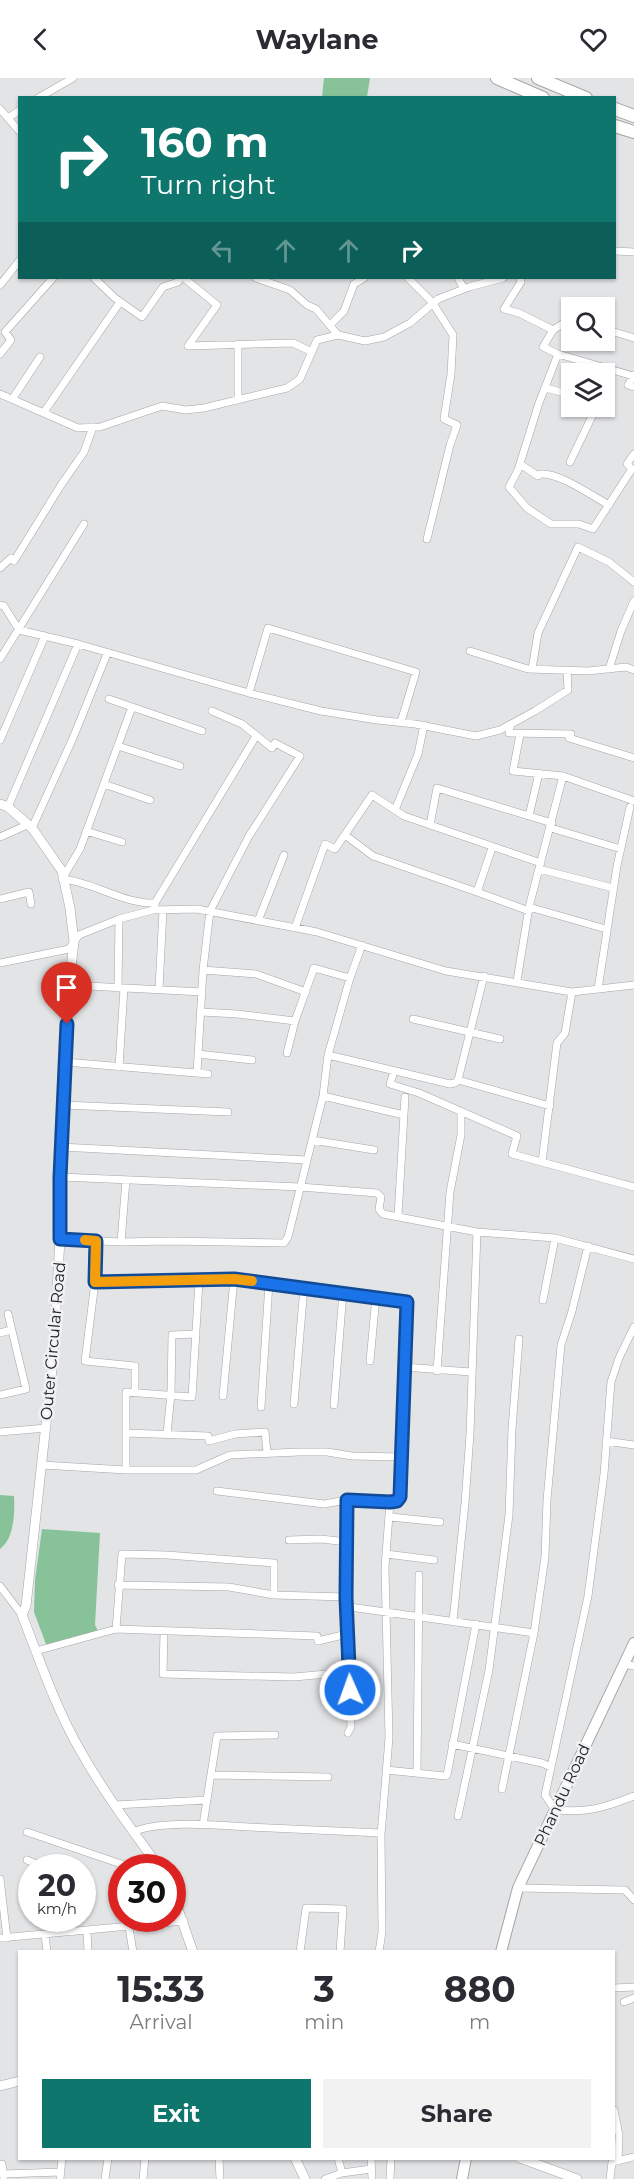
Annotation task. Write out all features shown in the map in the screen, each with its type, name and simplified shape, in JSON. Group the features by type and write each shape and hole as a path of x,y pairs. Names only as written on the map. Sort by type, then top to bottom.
{"highway":[{"path":"497,78 538,96"},
{"path":"538,78 581,96"},
{"path":"616,109 634,116"},
{"path":"616,126 634,132"}],"main road":[{"name":"Outer Circular Road","path":"4,806 29,826 62,871 74,942 65,1062 60,1239 53,1360 26,1606 22,1615"},
{"path":"22,1615 79,1748 150,1854"},
{"name":"Phandu Road","path":"502,1950 518,1888 629,1665 634,1643"},
{"path":"186,1928 192,1950"},
{"path":"0,2086 18,2082"},
{"path":"296,2160 305,2179"},
{"path":"462,2179 466,2160"},
{"path":"525,2160 577,2179"}],"street":[{"path":"42,96 73,78"},
{"path":"0,109 18,130"},
{"path":"8,118 18,111"},
{"path":"616,251 634,252"},
{"path":"0,285 18,262"},
{"path":"0,354 11,340 5,332 52,279"},
{"path":"95,279 120,302 142,317 163,287 181,279"},
{"path":"183,279 216,305 188,346 293,343 312,352"},
{"path":"259,279 290,290 307,305 316,309 338,335"},
{"path":"330,325 344,311 354,284 362,279"},
{"path":"409,279 433,304 453,335 451,374 444,419 457,425 427,539"},
{"path":"459,279 464,289"},
{"path":"0,394 78,428 100,427 162,406 186,410 204,408 287,388 300,379 317,340 338,335 365,341 384,337 410,323 438,299 499,279"},
{"path":"520,279 521,282 504,309 519,313 553,330"},
{"path":"44,412 120,302"},
{"path":"561,325 553,330 543,347 558,354 634,375 627,385 634,387"},
{"path":"615,332 634,338"},
{"path":"238,344 238,400"},
{"path":"558,354 520,464 509,487 527,508 550,524 579,524 593,530 632,469 627,464 634,454"},
{"path":"13,398 40,357"},
{"path":"546,388 561,392"},
{"path":"570,462 592,417"},
{"path":"0,568 11,558 14,561 25,546 61,485 84,452 93,427"},
{"path":"520,464 538,476 548,473 560,478 609,505"},
{"path":"0,659 84,524"},
{"path":"532,669 538,633 578,547 609,562 634,582"},
{"path":"609,669 621,631 634,601"},
{"path":"0,605 4,606 19,630 321,711 424,725 476,736 500,730 568,690 567,670"},
{"path":"249,693 268,628 416,672 401,722"},
{"path":"0,740 45,636"},
{"path":"4,806 78,644"},
{"path":"470,651 532,669 626,667 634,670"},
{"path":"0,837 29,826 73,738 107,654"},
{"path":"109,699 202,731"},
{"path":"132,707 80,849 63,879 80,881 158,908 210,911 295,928 362,945 446,971 517,981 572,992 634,985"},
{"path":"197,1073 203,970 210,911 249,836 300,756 275,743 272,748 242,724 212,711"},
{"path":"394,810 418,754 424,725"},
{"path":"510,725 509,734 571,734 569,738 634,758"},
{"path":"520,734 513,771 563,776 632,804 613,888 598,989"},
{"path":"159,989 158,908 256,735"},
{"path":"118,746 180,766"},
{"path":"529,816 539,773"},
{"path":"517,981 529,909 563,776"},
{"path":"104,784 150,800"},
{"path":"430,825 437,788 529,816 551,826 621,849"},
{"path":"295,928 325,844 334,849 372,795 404,816 540,866 613,888"},
{"path":"86,831 122,842"},
{"path":"345,835 373,856 529,909 606,929"},
{"path":"477,892 492,848"},
{"path":"258,921 284,855"},
{"path":"0,898 28,892 31,904"},
{"path":"0,963 69,949 79,935 119,919 158,908"},
{"path":"119,919 121,988 119,1067"},
{"path":"60,1239 121,1242 284,1243 288,1237 323,1096 328,1055 362,945"},
{"path":"287,1053 295,1021 314,968 350,978"},
{"path":"203,970 256,974 306,992"},
{"path":"328,1055 450,1084 455,1083 458,1080 484,976"},
{"path":"69,986 202,992"},
{"path":"542,1162 557,1042 565,1033 572,992"},
{"path":"201,1012 295,1021"},
{"path":"413,1019 500,1039"},
{"path":"198,1054 252,1060"},
{"path":"65,1062 208,1074"},
{"path":"394,1071 390,1084 419,1093 517,1136 512,1154 634,1187"},
{"path":"458,1080 550,1106"},
{"path":"323,1096 404,1116"},
{"path":"398,1216 405,1097"},
{"path":"63,1105 228,1112"},
{"path":"437,1371 450,1192 461,1135 461,1112"},
{"path":"312,1140 374,1150"},
{"path":"61,1147 306,1160"},
{"path":"60,1177 300,1187 377,1193 381,1197 379,1209 381,1213 477,1232 555,1238 634,1259"},
{"path":"121,1242 126,1180"},
{"path":"453,1621 465,1503 477,1232"},
{"path":"543,1300 555,1238"},
{"path":"96,1241 95,1282 86,1361 135,1366 135,1392"},
{"path":"502,1789 534,1633 545,1557 547,1500 561,1345 588,1246"},
{"path":"95,1282 234,1279 376,1296 407,1302 400,1497 397,1501 347,1500 324,1504 217,1491"},
{"path":"223,1396 234,1279"},
{"path":"126,1470 126,1392 192,1397 199,1281"},
{"path":"261,1407 269,1283"},
{"path":"294,1404 304,1287"},
{"path":"334,1405 343,1292"},
{"path":"370,1361 376,1296"},
{"path":"0,1395 26,1389 8,1314"},
{"path":"634,1327 619,1358 611,1382 596,1544 588,1596 545,1795 555,1810 580,1812 603,1808 634,1796"},
{"path":"0,1333 11,1330"},
{"path":"166,1434 171,1395 172,1335 195,1334"},
{"path":"458,1816 489,1670 508,1515 519,1339"},
{"path":"405,1367 471,1372"},
{"path":"0,1432 46,1428"},
{"path":"126,1433 208,1436 209,1441 235,1434 265,1432 267,1453"},
{"path":"606,1441 634,1445"},
{"path":"42,1465 179,1472 196,1470 231,1455 327,1452 352,1456 401,1457"},
{"path":"347,1500 346,1598 351,1727 348,1733"},
{"path":"379,1950 382,1932 381,1833 389,1738 386,1554 390,1502"},
{"path":"390,1517 440,1522"},
{"path":"289,1540 321,1539 347,1542"},
{"path":"116,1629 122,1554 274,1563 274,1595"},
{"path":"386,1554 434,1560"},
{"path":"417,1773 419,1575"},
{"path":"118,1585 229,1587 274,1595 346,1598"},
{"path":"0,1586 22,1615"},
{"path":"346,1598 350,1607 534,1633"},
{"path":"386,1770 445,1776 476,1624"},
{"path":"36,1651 116,1629 317,1636 318,1641 347,1634"},
{"path":"164,1630 164,1674 294,1677 349,1672"},
{"path":"203,1825 217,1736 275,1735"},
{"path":"452,1744 551,1767"},
{"path":"211,1775 328,1778"},
{"path":"115,1805 207,1800"},
{"path":"134,1832 142,1828 203,1825 381,1833"},
{"path":"27,1833 108,1860"},
{"path":"0,1879 3,1938 72,1932"},
{"path":"518,1888 625,1890 634,1899"},
{"path":"300,1950 306,1908 343,1909 340,1950"},
{"path":"87,1932 88,1950"},
{"path":"130,1932 133,1950"},
{"path":"45,1935 47,1950"},
{"path":"615,1988 631,1986 634,1988"},
{"path":"624,2002 634,1998"},
{"path":"615,2115 619,2135 618,2161"},
{"path":"610,2179 612,2162 634,2157"},
{"path":"2,2164 4,2177 60,2175 62,2160"},
{"path":"105,2179 108,2160"},
{"path":"143,2179 145,2160"},
{"path":"219,2160 220,2179"},
{"path":"339,2160 342,2173"},
{"path":"371,2160 372,2179"},
{"path":"390,2179 391,2160"},
{"path":"325,2179 342,2173 371,2169"}],"green space":[{"path":"324,78 370,78 367,96 322,96"},
{"path":"0,1495 14,1496 14,1518 8,1539 0,1549"},
{"path":"42,1529 100,1533 95,1625 99,1633 47,1647 34,1612 35,1580"}],"slow traffic":[{"path":"85,1240 96,1241 95,1282 234,1279 252,1281"}],"route":[{"path":"67,1024 60,1177 60,1239 96,1241 95,1282 234,1279 407,1302 400,1497 397,1501 390,1502 347,1500 346,1598 350,1690"}]}
